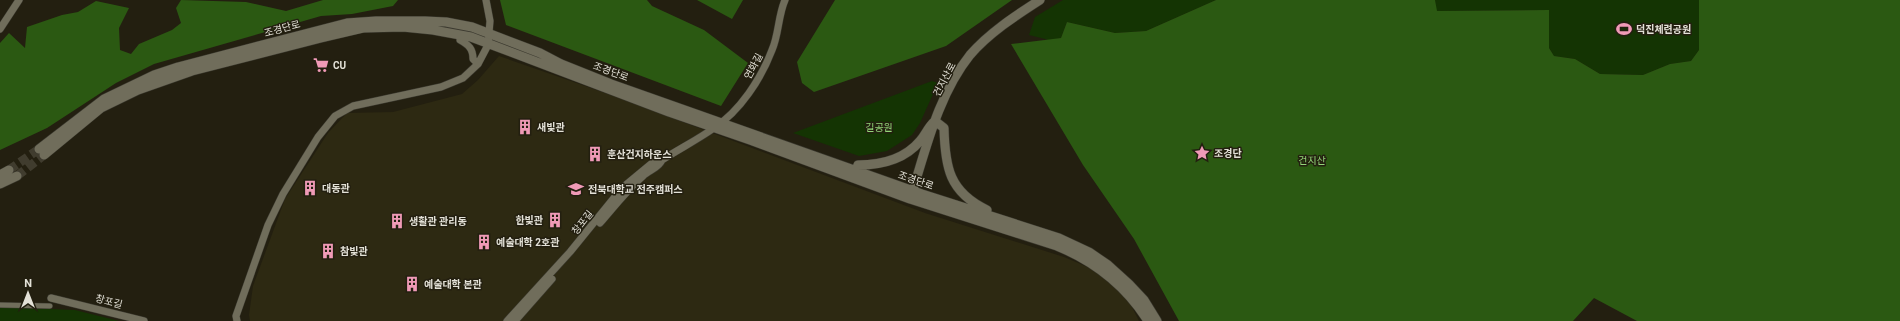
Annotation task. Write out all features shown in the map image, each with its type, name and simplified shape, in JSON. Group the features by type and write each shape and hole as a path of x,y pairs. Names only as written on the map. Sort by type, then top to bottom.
{"street":[{"path":"0,29 19,0"},
{"path":"237,321 236,316 255,261 283,194 318,137 335,116 353,106 441,87 463,78 478,64 488,44 490,21 486,0"},
{"name":"연화길","path":"719,125 752,90 763,71 778,34 781,10 785,0"},
{"name":"건지산로","path":"912,195 935,121 952,85 970,56 990,35 1040,0"},
{"name":"조경단로","path":"1148,321 1124,289 1106,273 1076,254 1057,246 912,195 719,125 611,84 489,33 446,22 425,21 347,23 154,75 104,99 42,152 101,108 138,90 192,72 363,28 403,27 461,35 471,37 668,112 719,125 856,170 912,195 1006,221 1059,238 1089,252 1108,265 1144,300 1157,321"},
{"path":"461,35 460,40 473,50 473,58 478,64"},
{"path":"856,170 858,165 888,162 908,151 920,141 927,128 935,121 944,128 949,174 956,185 972,202 1006,221"},
{"name":"창포길","path":"515,321 625,194 644,175 660,165 662,160 719,125"},
{"name":"창포길","path":"507,321 570,252 622,188 657,159 662,160"},
{"path":"0,174 13,173 0,184"},
{"name":"창포길","path":"51,298 144,321"},
{"path":"0,305 50,306"}],"shaded area":[{"name":"전북대학교 전주캠퍼스","path":"499,56 614,96 925,213 1064,257 1090,268 1109,280 1131,305 1139,321 250,321 249,315 253,286 285,199 328,133 347,113 393,112 462,94 478,80"}],"green space":[{"path":"181,0 246,2 286,11 323,0 398,0 393,6 352,14 321,16 154,64 116,83 47,128 0,150 0,43 9,33 25,48 27,27 62,15 78,12 96,1 129,8 119,28 120,50 131,54 139,44 172,30 181,23 176,8"},
{"path":"500,0 647,0 652,6 704,30 748,63 721,106 506,25"},
{"path":"697,0 743,0 732,19"},
{"path":"835,0 1012,0 946,46 814,92 802,83 797,62"},
{"path":"1063,0 1216,0 1146,31 1115,33 1067,22 1061,38 1049,40 1029,35 1035,17"},
{"name":"건지산","path":"1216,0 1435,0 1437,11 1549,10 1549,48 1554,56 1575,59 1600,74 1643,75 1670,64 1691,61 1699,50 1699,0 1900,0 1900,321 1637,321 1594,298 1573,321 1179,321 1134,239 1083,165 1011,44 1061,38 1067,22 1115,33 1146,31"},
{"name":"덕진체련공원","path":"1435,0 1699,0 1699,50 1691,61 1670,64 1643,75 1600,74 1575,59 1554,56 1549,48 1548,10 1436,11"},
{"name":"길공원","path":"932,81 938,83 920,123 912,135 887,151 859,156 793,133"},
{"path":"0,307 75,310 119,321 0,321"}],"tunnel":[{"path":"9,170 39,149"},
{"path":"17,176 44,155"}],"place":[{"name":"덕진체련공원","path":"1624,29"},
{"name":"CU","path":"321,65"},
{"name":"새빛관","path":"525,127"},
{"name":"조경단","path":"1202,153"},
{"name":"훈산건지하운스","path":"595,154"},
{"name":"대동관","path":"310,188"},
{"name":"전북대학교 전주캠퍼스","path":"576,189"},
{"name":"한빛관","path":"555,220"},
{"name":"생활관 관리동","path":"397,221"},
{"name":"예술대학 2호관","path":"484,242"},
{"name":"참빛관","path":"328,251"},
{"name":"예술대학 본관","path":"412,284"}]}
